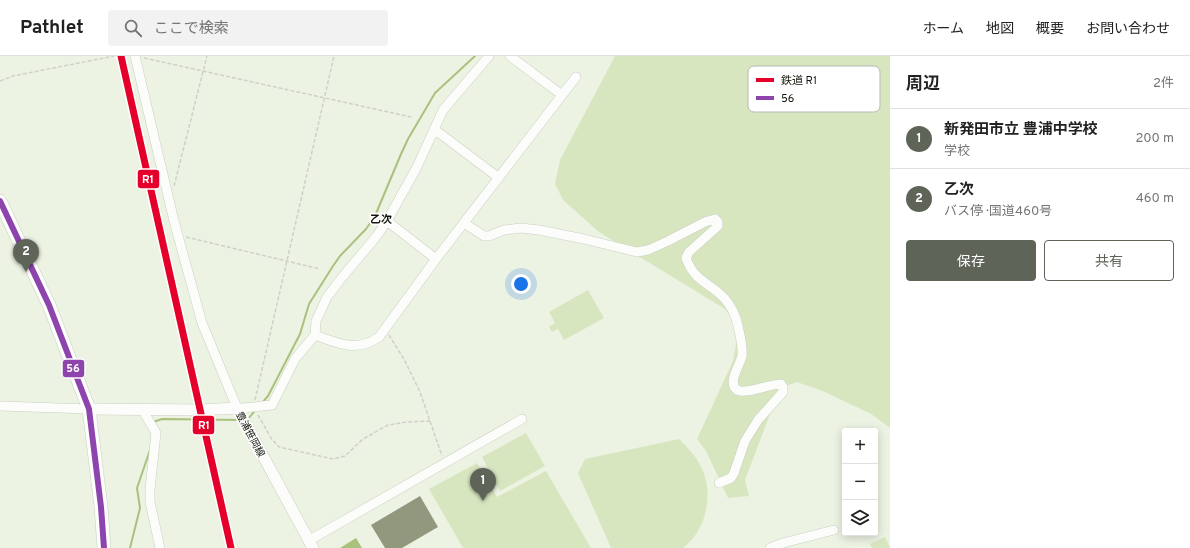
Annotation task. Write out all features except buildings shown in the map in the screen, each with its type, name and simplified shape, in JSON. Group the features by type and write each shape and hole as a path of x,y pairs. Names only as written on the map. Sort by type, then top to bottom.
{"highway":[{"path":"0,201 49,305 89,409 101,507 104,548"}],"main road":[{"name":"豊浦笹岡線","path":"89,409 200,410 237,408 311,544"}],"street":[{"path":"139,57 178,236 202,323 237,408 254,408 272,405 295,359 314,335 316,321 327,297 376,238 387,221 416,167 443,110 489,56"},
{"path":"510,56 562,95"},
{"path":"314,335 348,346 372,342 379,337 436,259 576,77"},
{"path":"434,129 499,178"},
{"path":"464,223 484,236 489,236 504,230 521,228 584,239 637,252 648,250 668,242 706,222 715,219 718,222 718,226 689,252 686,258 693,273 721,295 734,310 742,340 742,356 734,379 734,386 738,391 743,392 775,384 781,384 783,387 783,392 758,420 745,441 731,478 719,483"},
{"path":"387,221 436,259"},
{"path":"0,406 89,409"},
{"path":"142,409 156,433 150,502 160,548"},
{"path":"311,544 522,418"},
{"path":"770,548 783,543 834,530"}],"path":[{"path":"0,81 13,76 114,56"},
{"path":"174,188 207,56"},
{"path":"334,56 255,397 254,408 271,438 278,447 333,459 344,456 363,439 388,425 430,421"},
{"path":"139,57 204,70 412,117"},
{"path":"178,236 320,269"},
{"path":"385,329 405,361 420,392 445,463"}],"shaded area":[{"path":"615,56 890,56 890,428 871,414 825,392 797,382 780,388 745,480 749,496 728,498 706,451 697,439 733,361 737,339 736,325 725,309 599,232 563,200 555,184 560,160"},
{"path":"588,290 604,318 564,340 558,329 552,332 549,327 555,323 549,312"},
{"path":"526,433 545,466 500,491 482,457"},
{"path":"679,439 699,463 707,485 708,497 703,520 692,540 683,548 611,548 578,473 585,459"},
{"path":"477,463 497,497 546,471 591,548 463,548 429,489"},
{"path":"885,537 890,548 872,548 870,544"},
{"path":"356,538 362,548 340,548"}],"waterway":[{"path":"262,403 268,396 300,334 309,304 340,256 366,229 375,216 408,139 435,93 475,56"},
{"path":"249,420 256,409"},
{"path":"153,422 162,419 240,420"},
{"path":"130,548 140,508 137,488 150,450"}],"rail line":[{"name":"R1","path":"121,56 231,548"}],"transit line":[{"name":"56","path":"0,201 49,305 89,409 101,507 104,548"}],"place":[{"name":"乙次","path":"26,272"},
{"name":"新発田市立 豊浦中学校","path":"483,501"}],"district":[{"name":"乙次","path":"381,219"}]}
